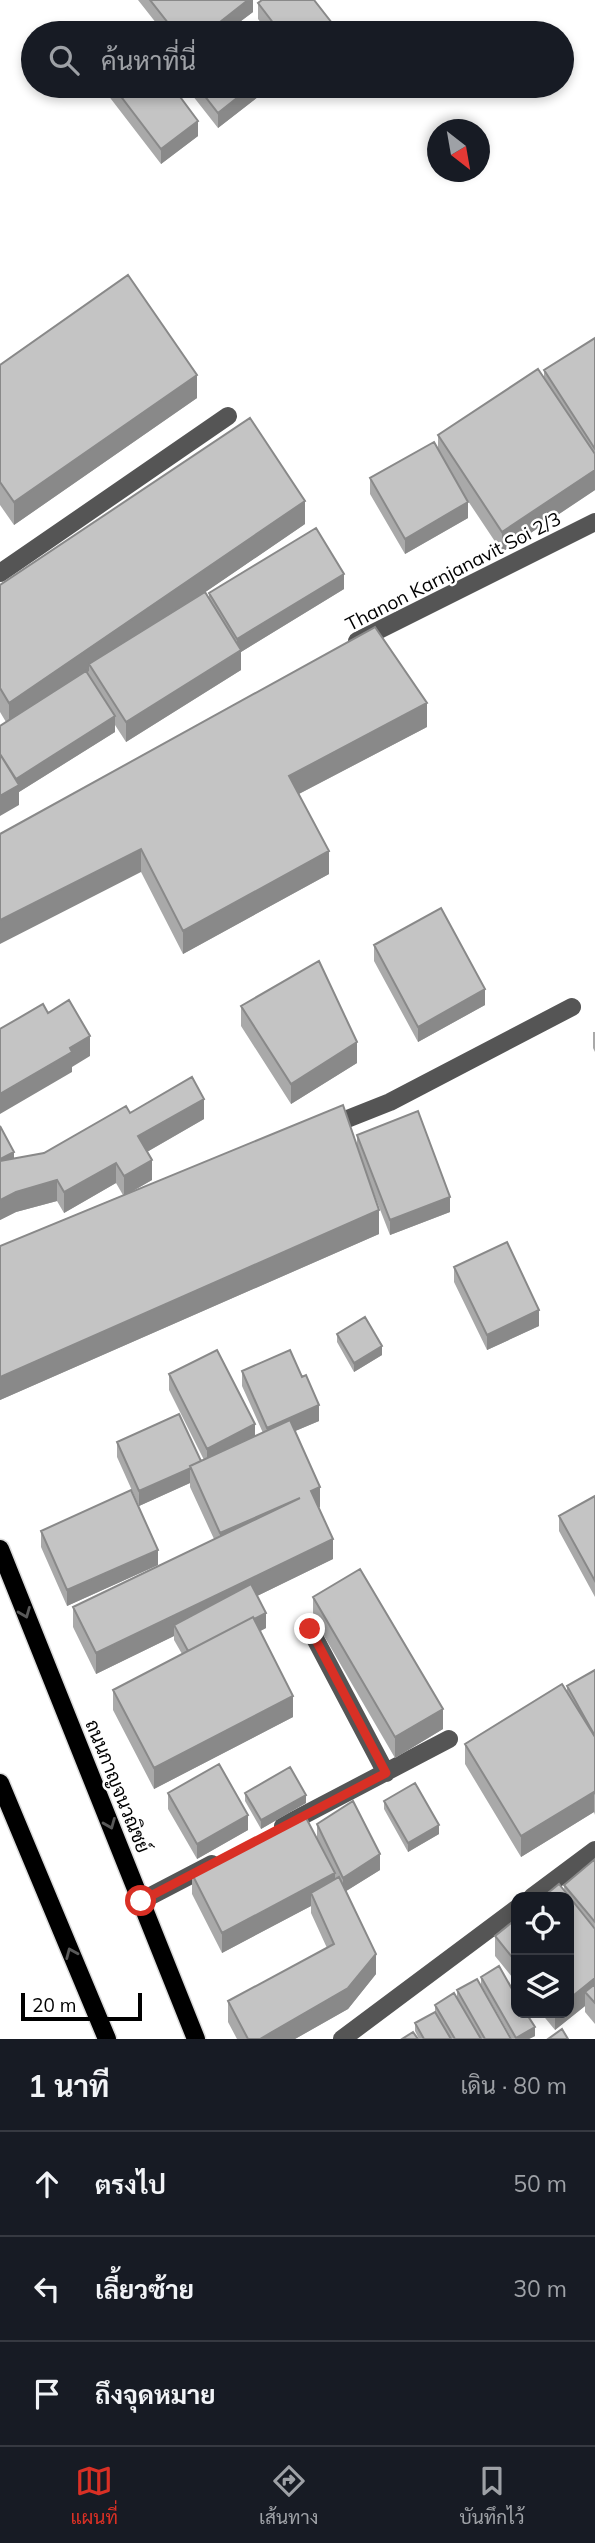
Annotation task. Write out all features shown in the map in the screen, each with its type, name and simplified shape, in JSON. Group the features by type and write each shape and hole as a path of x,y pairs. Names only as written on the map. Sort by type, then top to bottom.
{"main road":[{"name":"ถนนกาญจนวณิชย์","path":"0,1549 196,2039"},
{"path":"0,1783 107,2039"}],"street":[{"path":"0,573 228,416"},
{"name":"Thanon Karnjanavit Soi 2/3","path":"339,652 387,625 595,522"},
{"path":"315,1132 390,1102 572,1007"},
{"path":"310,1629 386,1773"},
{"path":"263,1837 449,1739"},
{"path":"538,1892 595,1850"},
{"path":"141,1901 227,1856"},
{"path":"342,2039 511,1913"}],"building":[{"path":"150,0 248,0 221,21 167,21"},
{"path":"262,0 314,0 330,21 272,21 258,3"},
{"path":"122,98 181,98 198,121 161,149"},
{"path":"206,98 237,98 218,113"},
{"path":"128,275 197,375 14,502 0,482 0,365"},
{"path":"595,338 595,449 544,370"},
{"path":"538,369 595,454 595,470 502,532 438,435"},
{"path":"250,418 305,501 9,703 0,688 0,585"},
{"path":"434,442 468,502 405,539 370,478"},
{"path":"316,528 344,574 237,639 209,593"},
{"path":"205,592 241,650 126,722 89,664"},
{"path":"375,627 427,703 289,776 329,851 183,931 141,849 0,920 0,834"},
{"path":"86,671 115,716 16,779 0,754 0,726"},
{"path":"0,754 19,785 0,796"},
{"path":"441,908 485,989 418,1027 374,945"},
{"path":"319,961 357,1042 291,1084 241,1006"},
{"path":"69,1000 90,1036 70,1048 72,1052 0,1094 0,1029 43,1004 48,1013"},
{"path":"192,1077 204,1099 138,1136 152,1160 124,1176 116,1163 64,1192 57,1180 16,1192 0,1200 0,1161 44,1153 126,1106 130,1113"},
{"path":"343,1105 379,1210 0,1377 0,1246"},
{"path":"418,1111 450,1197 390,1220 357,1135"},
{"path":"0,1126 14,1152 0,1159"},
{"path":"507,1242 539,1310 487,1335 454,1267"},
{"path":"365,1317 382,1346 354,1363 337,1334"},
{"path":"217,1350 255,1424 207,1449 169,1374"},
{"path":"290,1350 302,1377 306,1375 319,1405 267,1428 242,1371"},
{"path":"179,1414 201,1461 139,1491 117,1442"},
{"path":"290,1420 320,1487 311,1491 333,1539 96,1653 73,1607 300,1498 220,1533 190,1466"},
{"path":"131,1490 158,1550 67,1590 41,1531"},
{"path":"595,1496 595,1581 559,1516"},
{"path":"360,1569 443,1709 395,1737 313,1597"},
{"path":"251,1584 266,1613 188,1651 174,1625"},
{"path":"253,1617 293,1696 154,1768 113,1690"},
{"path":"595,1670 595,1736 567,1686"},
{"path":"562,1684 595,1737 595,1794 594,1792 521,1836 465,1744"},
{"path":"219,1764 248,1815 197,1844 168,1793"},
{"path":"290,1767 306,1795 261,1820 245,1793"},
{"path":"415,1783 439,1825 408,1843 384,1801"},
{"path":"353,1801 380,1854 343,1878 317,1824"},
{"path":"304,1814 335,1873 222,1933 192,1874"},
{"path":"595,1859 595,1922 574,1897 574,1892 570,1892 564,1885"},
{"path":"339,1877 376,1954 348,1988 260,2039 248,2039 228,2001 334,1944 311,1893"},
{"path":"559,1884 565,1892 549,1892"},
{"path":"574,1903 595,1929 595,1978 574,1995"},
{"path":"511,1923 511,1956 495,1936"},
{"path":"499,1966 511,1987 511,2018 529,2018 535,2027 516,2038 481,1977"},
{"path":"477,1979 511,2039 485,2039 457,1990"},
{"path":"595,1984 595,2003 585,1992"},
{"path":"454,1993 481,2039 455,2039 435,2005"},
{"path":"435,2012 451,2039 424,2039 415,2023"},
{"path":"562,2029 568,2039 548,2039"},
{"path":"413,2032 418,2039 402,2039"}],"route":[{"path":"141,1901 386,1773 310,1629"}]}
